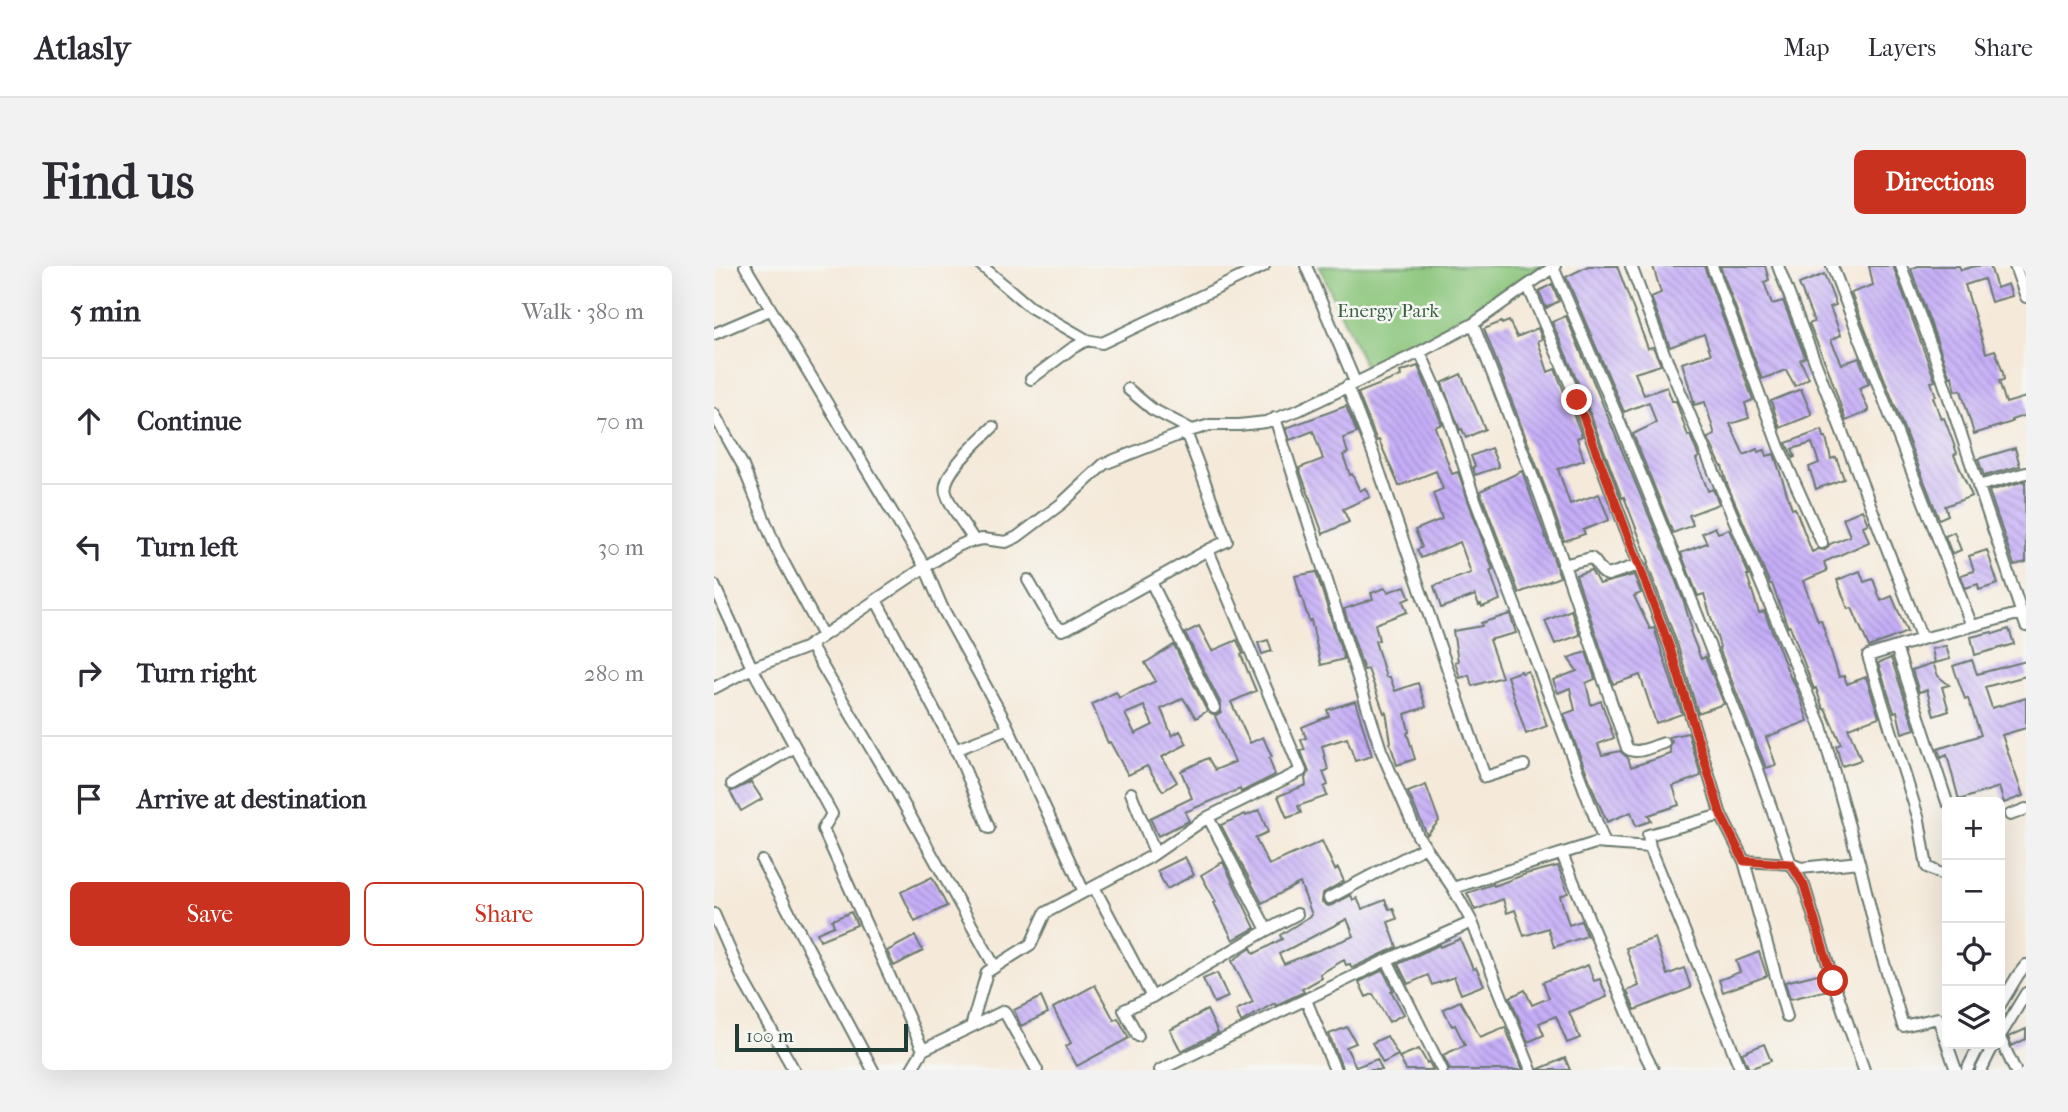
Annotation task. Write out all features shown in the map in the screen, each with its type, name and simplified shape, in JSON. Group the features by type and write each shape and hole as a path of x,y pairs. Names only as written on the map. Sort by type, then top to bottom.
{"street":[{"path":"745,266 925,567 942,607 1008,729 1089,889 1152,997"},
{"path":"982,266 1030,307 1087,340 1101,343 1264,266"},
{"path":"1306,266 1351,384 1485,777 1524,765"},
{"path":"1631,266 1663,351 1821,726 1903,1026 1938,1018 1956,1070"},
{"path":"1712,266 1779,447 1822,543"},
{"path":"1778,266 1922,639"},
{"path":"1832,266 1972,626"},
{"path":"1901,266 1933,351 2026,625"},
{"path":"2015,266 2026,297"},
{"path":"714,688 752,668 810,645 956,547 974,540 1011,540 1061,504 1104,464 1210,425 1239,425 1299,410 1472,324 1554,267 1677,564 1757,767 1791,864 1804,885 1864,1070"},
{"path":"1528,286 1577,400 1682,682 1721,815 1744,861 1787,1017"},
{"path":"714,334 770,310"},
{"path":"1472,324 1536,487 1627,748 1630,752 1635,752 1664,743"},
{"path":"1031,379 1087,340"},
{"path":"1420,352 1445,408 1473,494 1605,844"},
{"path":"1028,580 1053,623 1062,630 1227,541 1189,431 1152,409 1128,389"},
{"path":"714,414 742,464 776,548 823,636"},
{"path":"1275,418 1381,750 1418,836 1472,922 1531,1070"},
{"path":"974,540 947,496 945,482 993,427"},
{"path":"1978,486 2026,473"},
{"path":"971,1027 987,972 1031,944 1045,913 1155,853 1208,817 1301,771 1208,550"},
{"path":"1563,565 1591,558 1602,572 1608,575 1638,565"},
{"path":"1151,582 1214,708"},
{"path":"714,585 752,668 832,814 823,829 923,1050"},
{"path":"876,600 955,750 989,828"},
{"path":"1942,874 1927,867 1919,820 1868,656 2021,613"},
{"path":"810,645 995,967"},
{"path":"1896,647 1945,797"},
{"path":"955,750 1008,729"},
{"path":"732,784 795,747"},
{"path":"1131,793 1155,853"},
{"path":"2010,815 2026,809"},
{"path":"1721,815 1648,835 1650,847 1741,1070"},
{"path":"1208,817 1268,930"},
{"path":"1453,888 1595,843 1650,847"},
{"path":"1329,898 1425,847"},
{"path":"1562,854 1653,1070"},
{"path":"762,861 873,1070"},
{"path":"1744,861 1791,864 1801,868 1858,862"},
{"path":"714,914 743,979 794,1070"},
{"path":"1138,1036 1124,1010 1152,997 1297,914"},
{"path":"1163,1069 1387,960 1472,922"},
{"path":"1387,960 1442,1070"},
{"path":"2005,996 2026,965"},
{"path":"2005,1025 2026,993"},
{"path":"1306,1000 1335,1070"},
{"path":"911,1070 923,1050 1004,1011 1037,1070"},
{"path":"2005,1042 2015,1070"},
{"path":"1967,1070 1978,1049"},
{"path":"1982,1070 1992,1049"}],"green space":[{"name":"Energy Park","path":"1319,266 1548,266 1476,315 1406,351 1365,366"}],"building":[{"path":"1588,266 1617,266 1648,348 1653,347 1661,365 1635,373 1644,395 1667,387 1672,401 1676,401 1688,436 1690,435 1699,457 1696,459 1708,491 1713,489 1719,504 1689,515 1693,525 1673,533 1633,434 1656,423 1649,402 1624,412 1566,277"},
{"path":"1653,266 1704,266 1753,400 1745,403 1749,418 1730,424 1744,455 1757,449 1758,452 1765,450 1767,456 1774,454 1792,509 1795,508 1812,552 1825,550 1830,544 1850,536 1843,518 1862,510 1868,524 1863,526 1869,542 1824,562 1827,571 1803,581 1818,621 1821,620 1839,677 1844,676 1847,684 1866,677 1879,717 1848,728 1861,760 1842,766 1836,746 1841,744 1825,708 1823,709 1816,688 1814,689 1790,626 1788,627 1708,438 1715,435 1705,402 1694,405 1682,363 1711,354 1704,334 1670,347 1651,297 1661,293"},
{"path":"1720,266 1765,266 1769,280 1764,282 1772,304 1783,301 1805,357 1800,360 1809,378 1795,386 1786,370 1762,379"},
{"path":"1869,266 1893,266 1935,381 1931,382 1936,396 1933,397 1941,419 1944,418 1957,453 1954,455 1972,496 1945,506 1948,515 1939,519 1851,293 1873,285"},
{"path":"1918,266 1959,266 1961,270 1990,266 1997,288 2008,284 2012,296 1991,302 1984,279 1965,285 1986,353 1995,350 2003,373 2004,380 1999,381 2006,403 2026,397 2026,415 1974,434 1961,390 1955,391 1952,376 1950,377 1911,269"},
{"path":"1824,274 1836,305 1830,307 1841,335 1831,340 1842,364 1859,358 1869,384 1859,388 1869,411 1846,421 1809,324 1814,322 1799,284"},
{"path":"1552,284 1559,301 1546,308 1539,291"},
{"path":"1566,316 1670,566 1701,659 1705,657 1724,704 1698,713 1678,646 1647,563 1649,562 1552,322"},
{"path":"1509,321 1517,337 1538,328 1542,339 1538,341 1548,372 1555,369 1582,436 1577,438 1584,460 1558,469 1570,504 1599,494 1609,520 1583,530 1585,534 1564,541 1484,329"},
{"path":"1418,366 1442,424 1435,427 1452,474 1458,472 1493,570 1490,571 1500,600 1482,607 1475,595 1441,608 1434,586 1471,573 1460,542 1421,558 1417,550 1422,547 1415,530 1442,519 1433,493 1443,489 1436,471 1399,486 1358,393 1401,376 1400,372"},
{"path":"1461,374 1485,429 1466,438 1462,429 1460,430 1442,383"},
{"path":"1801,389 1812,415 1780,428 1771,401"},
{"path":"1346,406 1357,433 1343,438 1348,453 1343,455 1350,475 1352,474 1360,491 1365,488 1370,497 1343,509 1349,522 1323,534 1299,468 1323,459 1313,431 1290,440 1286,428"},
{"path":"1822,430 1831,459 1836,457 1844,479 1816,489 1809,467 1819,463 1812,443 1792,449 1793,458 1786,443"},
{"path":"1491,448 1499,467 1475,475 1471,456"},
{"path":"2015,448 2020,466 1984,476 1978,459"},
{"path":"1522,471 1560,577 1519,593 1480,491"},
{"path":"2025,481 2026,562 2014,565 1989,491"},
{"path":"1715,527 1718,533 1729,529 1749,575 1759,613 1764,611 1808,721 1766,737 1776,765 1766,768 1719,648 1704,594 1698,596 1681,553 1707,543 1702,533"},
{"path":"1954,532 1961,550 1952,554 1945,536"},
{"path":"1987,550 1998,584 1979,590 1978,584 1965,588 1961,575 1974,571 1969,556"},
{"path":"1591,570 1599,584 1634,575 1641,593 1634,596 1650,629 1654,628 1682,714 1656,723 1640,675 1613,684 1576,575"},
{"path":"1860,571 1864,582 1873,579 1881,601 1892,596 1907,632 1869,647 1852,608 1848,609 1837,580"},
{"path":"1316,572 1344,659 1321,665 1311,620 1309,621 1295,576"},
{"path":"1405,586 1410,598 1403,601 1407,612 1375,624 1379,640 1375,641 1386,677 1390,677 1395,691 1418,683 1426,707 1405,714 1407,733 1415,759 1397,765 1390,743 1386,712 1384,713 1368,669 1364,670 1344,609 1373,599 1371,593 1385,588 1388,592"},
{"path":"1571,610 1580,635 1555,644 1545,621"},
{"path":"1510,614 1516,633 1489,640 1502,677 1472,686 1469,675 1460,678 1455,662 1458,661 1453,631 1482,626 1481,623"},
{"path":"1199,626 1212,651 1237,640 1256,691 1231,702 1250,743 1263,737 1272,757 1269,758 1275,775 1241,792 1240,789 1185,812 1189,821 1158,836 1150,818 1192,798 1181,771 1208,758 1215,770 1235,762 1215,716 1221,712 1221,704 1185,633"},
{"path":"2009,629 2014,644 1975,655 1971,637"},
{"path":"1268,640 1272,651 1262,654 1258,643"},
{"path":"1174,645 1207,711 1196,718 1183,698 1161,709 1172,736 1180,731 1187,744 1162,757 1177,782 1163,791 1147,766 1128,775 1110,742 1108,743 1092,704 1116,692 1119,698 1156,681 1145,663","holes":["1144,706 1153,725 1135,734 1125,714"]},
{"path":"1946,646 1950,659 1935,663 1932,649"},
{"path":"1586,652 1595,679 1586,683 1591,705 1601,701 1614,738 1598,744 1602,755 1620,751 1628,758 1631,767 1671,754 1672,741 1669,737 1688,733 1701,776 1673,786 1679,805 1648,815 1651,821 1636,826 1631,812 1607,822 1564,714 1575,710 1570,688 1558,693 1553,680 1577,671 1568,658"},
{"path":"1891,658 1915,729 1902,733 1897,711 1894,712 1878,663"},
{"path":"1972,660 1977,674 2026,661 2026,676 1985,687 1992,708 2026,698 2026,728 2002,735 2023,796 2005,803 1999,787 1968,797 1958,797 1947,755 1941,758 1938,749 1981,735 1953,666"},
{"path":"1933,663 1938,676 1949,685 1942,687 1949,711 1934,716 1927,690 1919,692 1912,670"},
{"path":"1528,671 1547,726 1526,734 1507,676"},
{"path":"1355,701 1372,756 1355,761 1347,738 1322,746 1328,770 1323,772 1328,785 1324,787 1327,796 1298,806 1301,813 1287,818 1278,796 1306,785 1305,778 1309,772 1301,751 1305,750 1301,740 1306,738 1302,727 1329,716 1327,710"},
{"path":"751,782 762,799 741,811 730,792"},
{"path":"1426,785 1439,821 1427,835 1408,792"},
{"path":"1259,810 1268,832 1255,838 1269,865 1322,841 1335,870 1338,868 1344,881 1323,893 1322,902 1328,906 1351,895 1353,900 1357,898 1362,909 1385,900 1389,909 1393,908 1397,919 1388,922 1397,947 1352,968 1350,964 1346,965 1344,960 1320,974 1322,978 1302,989 1304,992 1276,1005 1275,1003 1241,1022 1236,1010 1253,1002 1232,961 1251,948 1254,954 1282,939 1280,935 1312,915 1300,883 1262,903 1221,825 1245,814 1246,816","holes":["1347,919 1354,936 1284,964 1279,954"]},
{"path":"1185,857 1194,875 1167,889 1157,871"},
{"path":"1223,862 1255,928 1233,940 1201,875"},
{"path":"1558,866 1568,893 1560,896 1569,925 1581,921 1587,936 1554,947 1548,928 1524,936 1515,910 1507,913 1503,899 1475,910 1467,893 1526,874"},
{"path":"932,877 947,906 915,922 901,892"},
{"path":"851,912 857,925 820,940 817,933 834,926 832,920"},
{"path":"915,936 923,951 894,966 887,951"},
{"path":"1655,938 1667,975 1684,968 1691,988 1635,1010 1627,991 1639,986 1626,948"},
{"path":"1460,939 1473,969 1476,968 1484,985 1461,994 1454,977 1432,985 1428,975 1408,984 1398,964 1439,945 1440,947"},
{"path":"1759,952 1767,976 1723,992 1719,980 1740,972 1736,961"},
{"path":"1588,965 1594,981 1600,979 1607,997 1569,1012 1580,1038 1567,1043 1556,1016 1539,1023 1544,1035 1528,1042 1510,997 1525,990 1532,1005 1549,998 1543,982"},
{"path":"1383,970 1404,1014 1389,1022 1373,994 1366,997 1359,982"},
{"path":"1217,973 1228,997 1214,1003 1203,979"},
{"path":"1822,973 1828,990 1790,999 1785,982"},
{"path":"1095,985 1114,1020 1118,1018 1129,1038 1077,1066 1066,1046 1071,1043 1053,1008"},
{"path":"1041,997 1048,1013 1021,1026 1014,1010"},
{"path":"1460,1001 1480,1037 1505,1027 1523,1070 1450,1070 1443,1055 1465,1045 1443,1009"},
{"path":"1207,1010 1218,1033 1181,1051 1170,1030"},
{"path":"1347,1027 1356,1043 1346,1047 1356,1067 1377,1059 1382,1070 1343,1070 1329,1034"},
{"path":"2026,1029 2026,1039 2012,1046 2008,1037"},
{"path":"1387,1036 1398,1055 1383,1063 1372,1043"},
{"path":"1764,1044 1771,1061 1749,1069 1742,1053"},
{"path":"1419,1049 1433,1070 1406,1070 1399,1057"},
{"path":"1565,1058 1570,1070 1539,1070 1539,1069"}],"route":[{"path":"1577,400 1682,682 1721,815 1744,861 1791,864 1804,885 1833,981"}]}
